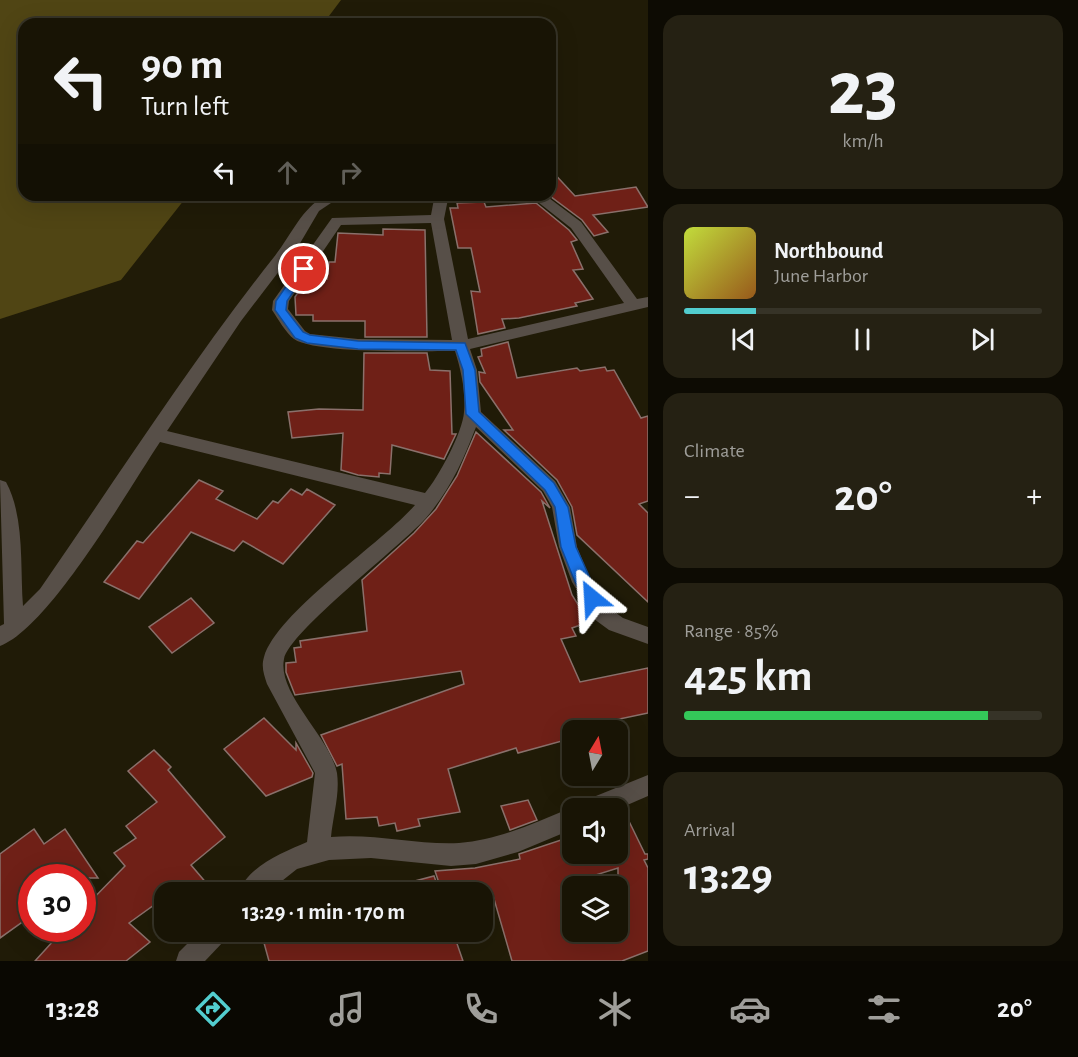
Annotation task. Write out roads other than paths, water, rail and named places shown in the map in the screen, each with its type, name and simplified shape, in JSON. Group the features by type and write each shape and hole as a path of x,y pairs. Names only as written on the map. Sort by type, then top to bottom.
{"street":[{"path":"7,632 47,595 235,317 294,242 314,208 326,201"},
{"path":"319,849 318,829 328,784 324,765 278,686 272,663 282,642 336,585 409,524 429,501 450,472 473,414 469,370 461,346 437,219 439,201"},
{"path":"437,219 337,221 281,301 280,310 299,335 307,339 358,345 461,346 641,304 576,225 544,201"},
{"path":"473,414 549,486 561,507 568,547 582,582 601,613 616,624 648,636"},
{"path":"157,435 429,501"},
{"path":"0,487 8,518 7,632"},
{"path":"617,798 648,785"},
{"path":"264,882 298,855 319,849 356,846 458,854 496,850 562,823"},
{"path":"188,961 206,942"}]}
